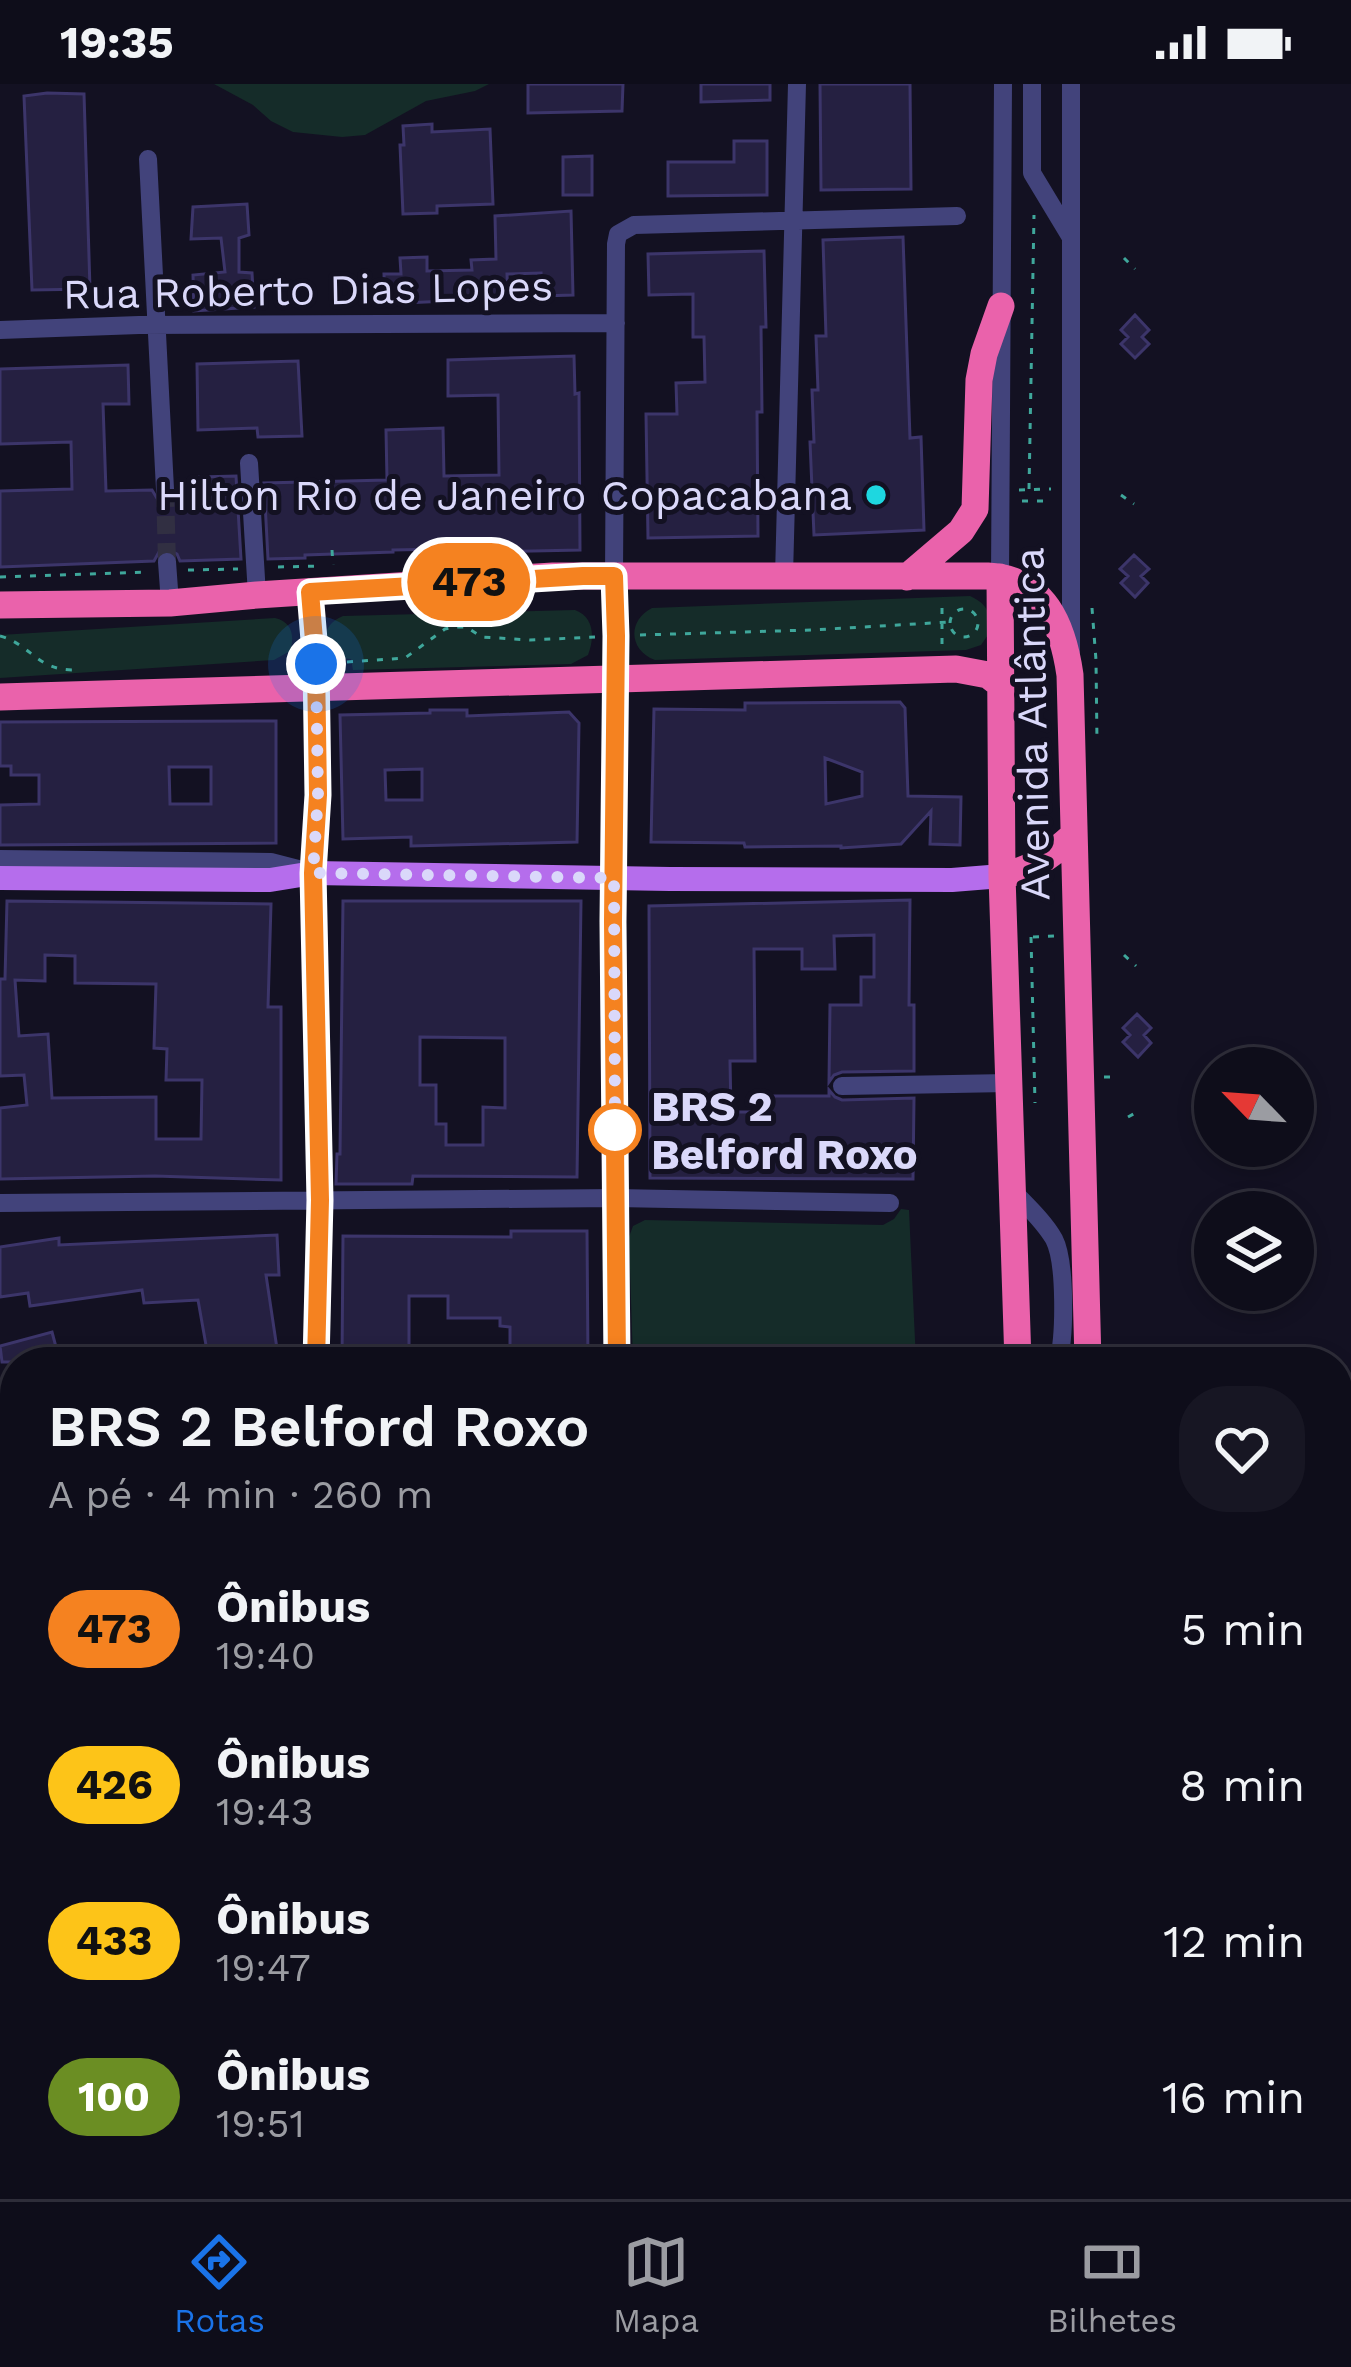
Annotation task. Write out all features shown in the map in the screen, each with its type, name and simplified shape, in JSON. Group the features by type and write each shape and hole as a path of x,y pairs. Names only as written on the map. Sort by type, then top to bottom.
{"highway":[{"path":"907,577 961,531 974,509 980,380 1001,306"},
{"path":"0,605 170,603 256,581 310,592 553,577 1000,577 1021,584 1045,604 1062,632 1070,675"},
{"name":"Avenida Atlântica","path":"1000,577 1002,876 1017,1347"},
{"path":"0,697 956,669 988,675 1001,685"},
{"name":"Avenida Atlântica","path":"1070,675 1088,1347"},
{"path":"1002,876 1030,869 1074,836"}],"main road":[{"path":"614,576 617,1347"},
{"path":"0,878 270,880 313,873 952,880 1002,876"}],"street":[{"path":"784,576 797,84"},
{"name":"Avenida Atlântica","path":"1000,577 1003,84"},
{"path":"1032,84 1031,166 1070,236"},
{"name":"Avenida Atlântica","path":"1070,675 1071,84"},
{"path":"148,159 166,489"},
{"path":"614,576 619,233 634,225 957,216"},
{"name":"Rua Roberto Dias Lopes","path":"0,330 616,323"},
{"path":"248,463 256,581"},
{"path":"167,566 170,603"},
{"path":"310,592 318,795 313,873 320,1200 316,1347"},
{"path":"0,859 271,862 313,873"},
{"path":"842,1086 1008,1083"},
{"path":"1010,1188 1056,1242 1061,1258 1061,1347"},
{"path":"0,1202 616,1198 890,1203"}],"path":[{"path":"1029,489 1035,179"},
{"path":"1124,258 1135,268"},
{"path":"1008,490 1059,489"},
{"path":"1120,495 1134,504"},
{"path":"0,577 167,566 256,581 333,565"},
{"path":"968,609 979,623 975,632 963,637 953,632 950,622 954,613 968,609"},
{"path":"0,635 17,641 52,668 81,670"},
{"path":"1019,936 1062,936"},
{"path":"1031,937 1035,1117"},
{"path":"1124,955 1136,966"},
{"path":"1102,1078 1117,1076"},
{"path":"1127,1117 1137,1112"}],"green space":[{"path":"214,84 489,84 426,101 365,135 342,137 293,132"},
{"path":"970,596 986,609 992,629 981,645 966,650 655,660 640,649 634,635 638,620 652,608"},
{"path":"575,610 589,623 592,641 588,655 571,664 353,670 351,659 333,653 326,641 329,627 343,616"},
{"path":"275,618 289,626 292,640 290,651 274,660 0,678 0,635"},
{"path":"901,1209 909,1210 915,1347 633,1347 629,1237 633,1226 645,1220 883,1225"}],"building":[{"path":"528,84 623,84 622,111 528,113"},
{"path":"701,84 770,84 770,100 701,102"},
{"path":"820,84 910,84 911,189 821,190"},
{"path":"84,94 90,289 32,290 24,96"},
{"path":"432,124 432,132 490,129 493,204 437,206 437,213 403,214 403,126"},
{"path":"734,141 767,141 767,195 668,196 668,162 734,162"},
{"path":"592,156 592,195 563,195 563,157"},
{"path":"247,204 249,235 239,238 239,272 252,273 254,307 194,311 193,275 225,272 221,238 191,239 193,207"},
{"path":"571,211 573,295 541,296 541,273 507,274 508,298 385,304 384,274 401,274 400,258 427,257 427,271 472,270 471,260 496,259 495,216"},
{"path":"903,237 910,438 921,437 924,530 814,535 810,442 814,442 812,390 818,390 816,336 826,336 823,240"},
{"path":"764,251 766,327 761,327 762,412 757,412 758,536 648,538 646,414 677,414 676,383 705,382 704,337 693,337 693,294 649,295 648,254"},
{"path":"1135,315 1149,330 1142,337 1149,344 1135,358 1121,344 1128,337 1121,330"},
{"path":"574,356 575,394 579,393 580,550 393,550 268,559 264,483 387,480 386,430 443,428 444,476 499,475 498,395 448,396 448,360"},
{"path":"298,361 302,436 258,437 257,428 198,430 197,364"},
{"path":"128,365 129,404 103,404 106,491 152,490 158,500 167,502 178,489 201,488 200,477 236,476 241,559 180,561 167,549 154,561 0,567 0,491 72,489 71,442 0,444 0,369"},
{"path":"1134,555 1149,569 1141,576 1148,583 1135,597 1121,583 1128,576 1120,569"},
{"path":"900,702 905,708 908,796 961,797 960,845 930,844 931,811 901,844 841,848 651,842 654,709 745,710 745,703","holes":["825,758 862,772 862,796 826,804"]},
{"path":"569,712 579,723 577,842 411,846 411,837 343,839 340,715","holes":["422,769 422,800 386,800 385,770"]},
{"path":"276,721 276,843 0,845 0,805 39,804 39,775 11,775 11,766 0,766 0,722","holes":["169,767 211,767 211,804 170,804"]},
{"path":"910,900 914,1071 842,1072 829,1082 830,1005 861,1005 861,977 874,977 874,935 834,936 835,969 802,969 802,949 754,949 755,1061 730,1061 731,1112 771,1112 771,1096 829,1096 829,1090 842,1100 914,1098 913,1179 650,1178 649,906"},
{"path":"7,901 271,904 268,1007 281,1007 281,1180 0,1179 0,1108 27,1105 24,1075 0,1076 0,979 5,979","holes":["45,955 75,956 75,983 156,984 154,1048 167,1049 166,1080 202,1080 201,1139 156,1139 156,1097 52,1098 48,1034 19,1036 15,980 45,981"]},
{"path":"343,901 581,901 577,1177 413,1176 412,1184 336,1184","holes":["420,1037 505,1038 505,1108 483,1107 483,1145 446,1145 446,1124 436,1124 436,1085 420,1085"]},
{"path":"1137,1014 1151,1028 1144,1035 1151,1043 1138,1057 1123,1042 1130,1035 1123,1028"},
{"path":"511,1231 587,1231 588,1347 510,1347 510,1327 500,1326 500,1318 448,1318 448,1296 409,1296 409,1347 342,1347 343,1236 511,1237"},
{"path":"277,1235 279,1275 266,1275 277,1347 206,1347 198,1300 144,1303 142,1290 30,1306 28,1293 0,1297 0,1247 59,1238 59,1245"},
{"path":"52,1332 56,1347 0,1347"}],"tunnel":[{"path":"165,489 167,562"}],"bus line":[{"name":"473","path":"316,1347 320,1200 313,873 318,795 310,592 583,576 614,576 617,1347"}],"place":[{"name":"Hilton Rio de Janeiro Copacabana","path":"876,495"},
{"name":"BRS 2 Belford Roxo","path":"615,1130"}],"route":[{"path":"316,664 318,795 313,873 614,878 615,1130"}]}
